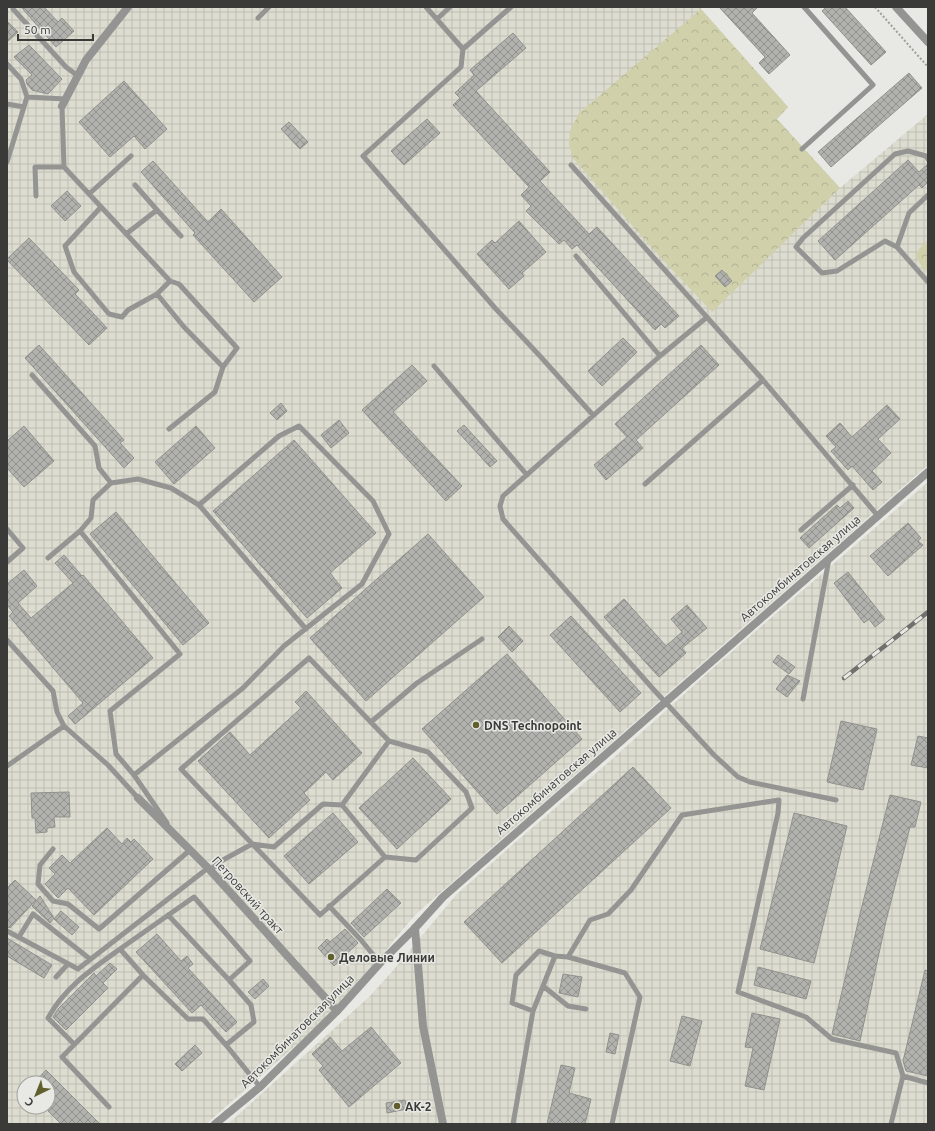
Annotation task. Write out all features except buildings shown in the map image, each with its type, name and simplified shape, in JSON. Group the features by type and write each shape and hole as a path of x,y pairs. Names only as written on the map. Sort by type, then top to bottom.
{"street":[{"path":"63,102 86,60 128,7"},
{"path":"896,7 928,42"},
{"name":"Автокомбинатовская улица","path":"215,1124 260,1087 337,1011 443,897 928,472"},
{"name":"Петровский тракт","path":"138,798 209,869 337,1011"},
{"path":"415,928 423,1026 443,1124"}],"lane":[{"path":"258,18 270,7"},
{"path":"426,7 463,49"},
{"path":"437,20 450,7"},
{"path":"511,7 463,49 461,67 363,156 495,308 593,415"},
{"path":"802,149 872,85 804,7"},
{"path":"13,9 66,67 78,76"},
{"path":"7,64 21,79 27,97 7,162"},
{"path":"27,97 63,102 64,167 170,280 179,284 237,348 223,367 215,392 169,429"},
{"path":"7,104 24,107"},
{"path":"928,159 926,156 908,151 895,154 803,238 796,247 822,273 836,271 885,241 897,246 928,282"},
{"path":"90,194 131,156"},
{"path":"571,165 706,318 763,380 878,516"},
{"path":"36,196 35,167 64,167"},
{"path":"135,185 181,236"},
{"path":"897,246 909,212 928,195"},
{"path":"101,207 65,246 74,272 109,314 122,317 128,310 157,294 170,280"},
{"path":"126,234 157,210"},
{"path":"576,256 660,356"},
{"path":"157,294 184,327 223,367"},
{"path":"706,318 660,356 503,496 500,506 503,519 714,755 738,777 750,782 836,800"},
{"path":"434,366 527,475"},
{"path":"32,375 95,446 99,468 111,483"},
{"path":"645,484 763,380"},
{"path":"134,775 243,688 284,646 362,584 389,534 373,501 300,426 279,436 199,505"},
{"path":"48,558 80,530 91,518 93,500 111,483 138,479 171,488 199,505 306,629"},
{"path":"801,530 853,485"},
{"path":"7,529 23,548 7,562"},
{"path":"80,530 180,654 110,711 116,754 134,775 176,836"},
{"path":"804,699 829,558"},
{"path":"371,722 417,683 482,639"},
{"path":"7,640 52,691 57,712 64,726 108,765 138,798"},
{"path":"7,930 78,969 209,869 252,844 274,847 323,804 342,805 385,857 416,860 472,808 466,792 428,752 389,741 309,658 181,770 252,844 320,915 385,857"},
{"path":"7,766 64,726"},
{"path":"342,805 389,741"},
{"path":"781,789 778,813 738,992 806,1017 832,1040 896,1053 903,1076 891,1124"},
{"path":"568,957 590,920 608,914 631,890 682,815 779,800"},
{"path":"54,849 40,865 38,884 53,901 68,904 99,929 190,850"},
{"path":"74,1044 48,1018 55,1005 80,978 194,897 250,961 229,980"},
{"path":"329,906 380,963"},
{"path":"19,937 34,914 90,959"},
{"path":"168,915 251,1005 254,1022 226,1045"},
{"path":"120,949 143,975 188,1018 203,1019 260,1087"},
{"path":"533,1011 512,1003 516,975 539,951 555,956 568,957 625,973 640,997 612,1124"},
{"path":"512,1124 533,1011 555,956"},
{"path":"56,977 68,964"},
{"path":"109,1107 62,1056 143,975"},
{"path":"543,986 568,1006 586,1009"},
{"path":"903,1076 928,1083"}],"path":[{"path":"874,7 928,67"}],"shaded area":[{"path":"7,7 704,7 701,9 788,107 777,119 840,188 928,114 928,465 416,914 393,941 357,990 206,1124 7,1124"},
{"path":"928,482 928,1124 228,1124 369,997 456,895 610,761 711,670"}],"green space":[{"path":"701,9 788,107 777,119 840,188 712,312 652,248 573,158 569,145 570,131 579,113"},
{"path":"928,240 928,273 916,256 919,249"}],"railway":[{"path":"844,678 928,612"}],"place":[{"name":"DNS Technopoint","path":"476,725"},
{"name":"Деловые Линии","path":"331,957"},
{"name":"АК-2","path":"397,1106"}]}
